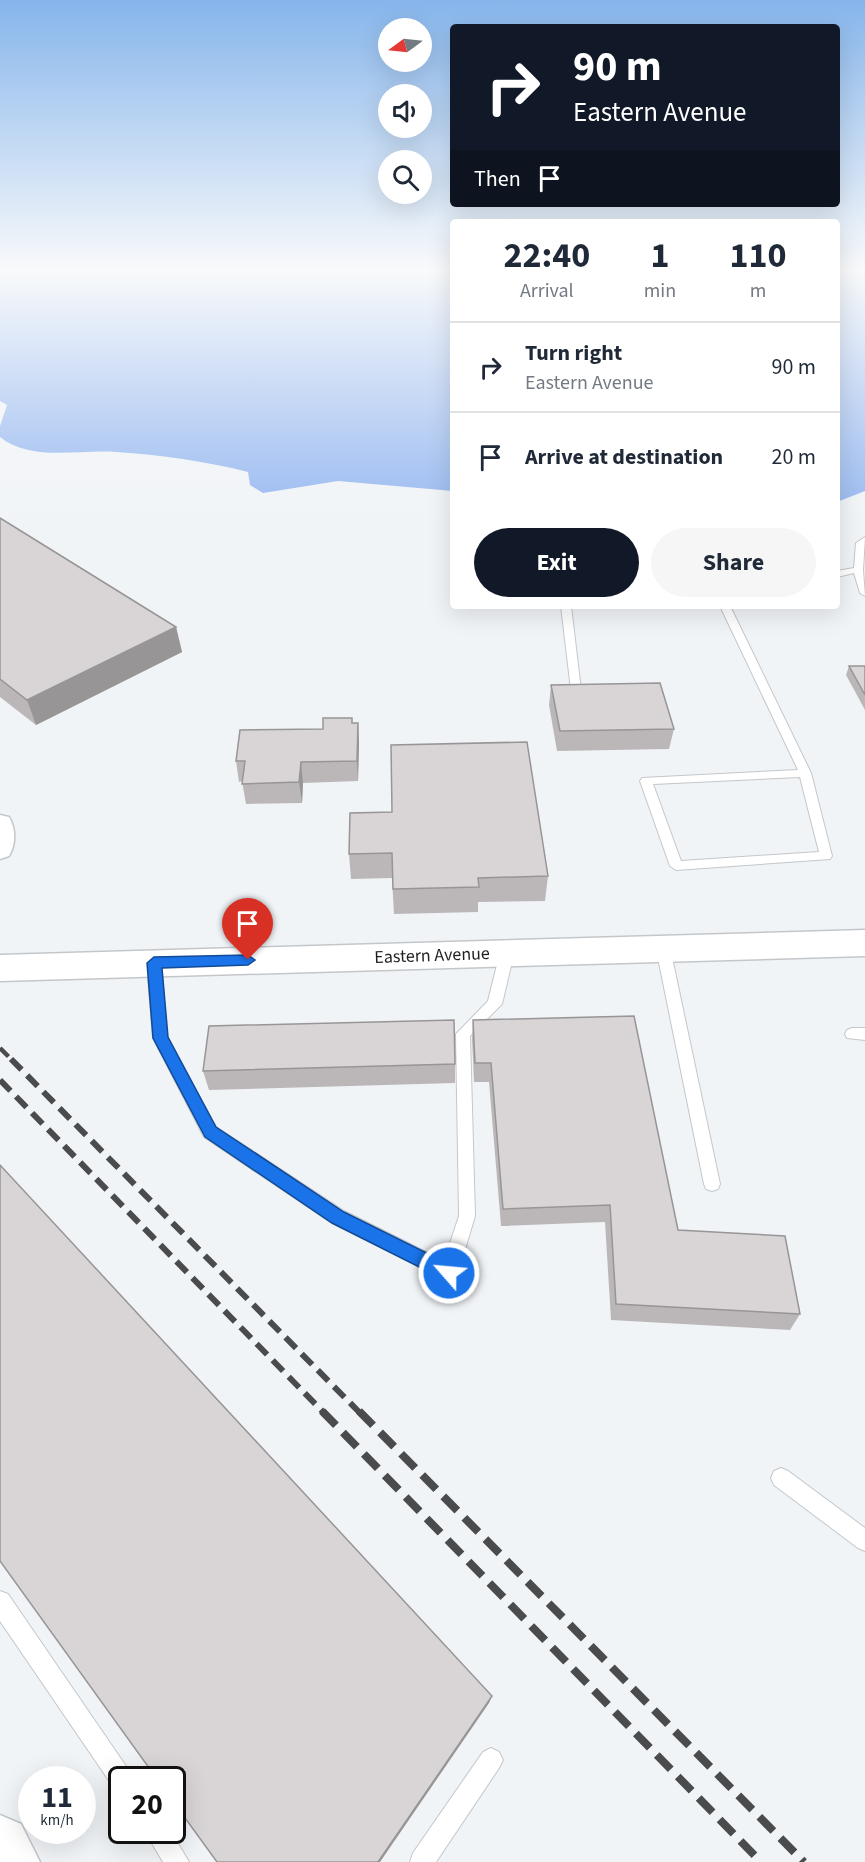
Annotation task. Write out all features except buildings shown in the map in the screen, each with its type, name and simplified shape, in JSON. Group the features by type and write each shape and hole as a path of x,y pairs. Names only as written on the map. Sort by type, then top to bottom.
{"main road":[{"name":"Eastern Avenue","path":"0,968 865,942"},
{"path":"0,1845 10,1862"}],"street":[{"path":"0,823 0,850"}],"lane":[{"path":"865,540 860,543 858,570 865,592"},
{"path":"840,573 858,570"},
{"path":"566,609 576,690"},
{"path":"726,609 805,773 826,856 676,866 646,781 805,773"},
{"path":"663,948 712,1184"},
{"path":"154,963 160,1038 210,1132 338,1217 449,1273 467,1216 463,1034 495,1004 507,953"},
{"path":"781,1478 865,1541"},
{"path":"0,1602 112,1766"},
{"path":"422,1862 491,1760"},
{"path":"165,1844 177,1862"}],"water":[{"path":"0,355 450,355 450,491 338,481 263,493 250,485 248,472 216,465 116,452 41,452 12,445 0,437 0,426 7,405 0,401"},
{"path":"840,355 865,355 865,491 840,501"}],"railway":[{"path":"0,1048 11,1059"},
{"path":"11,1059 360,1413"},
{"path":"0,1080 324,1413"},
{"path":"322,1411 761,1862"},
{"path":"359,1411 804,1862"}],"route":[{"path":"248,960 154,963 160,1038 210,1132 338,1217 449,1273"}]}
